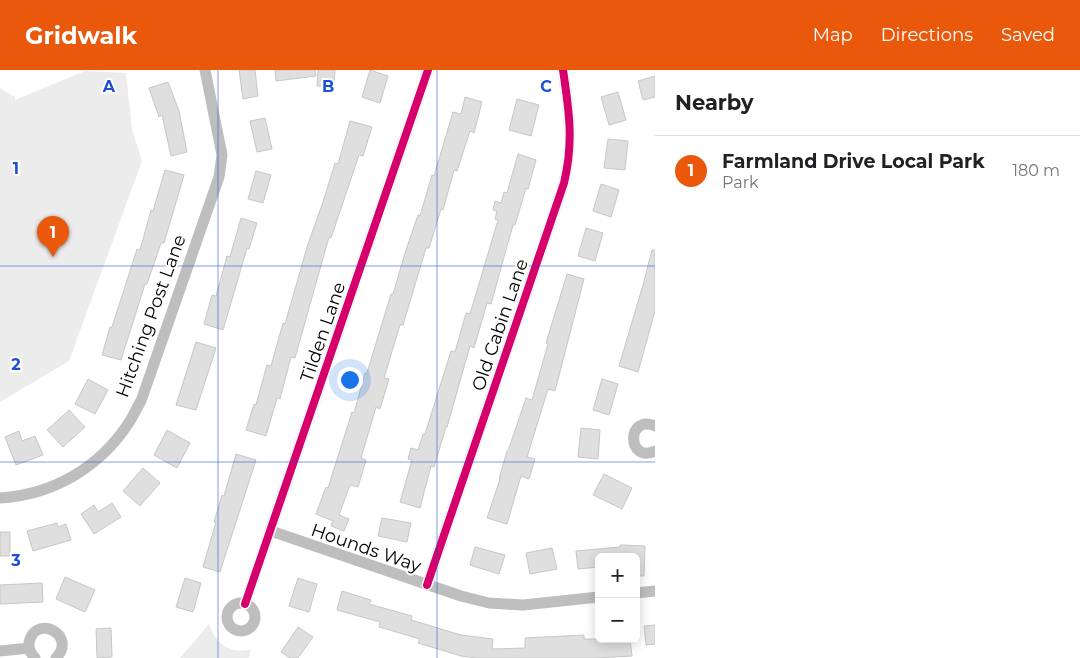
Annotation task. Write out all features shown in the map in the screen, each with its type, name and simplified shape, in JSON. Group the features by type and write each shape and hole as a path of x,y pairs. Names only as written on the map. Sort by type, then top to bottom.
{"street":[{"name":"Hitching Post Lane","path":"0,498 46,489 79,473 113,443 128,425 141,401 219,177 222,155 205,70"},
{"name":"Tilden Lane","path":"245,604 428,70"},
{"name":"Old Cabin Lane","path":"427,585 564,183 569,163 571,122 564,70"},
{"path":"654,424 638,427 633,436 633,441 638,450 642,452 655,451"},
{"name":"Hounds Way","path":"271,531 427,585 488,603 523,605 595,597"},
{"path":"640,593 655,591"},
{"path":"0,651 32,653 29,642 34,633 43,628 53,630 62,642 60,653 56,658"}],"shaded area":[{"path":"85,71 126,73 132,130 142,161 69,361 0,402 0,88 15,97 15,100"},
{"path":"209,624 215,637 224,646 236,650 251,649 249,658 180,658"}],"building":[{"path":"239,70 255,70 258,96 243,99"},
{"path":"275,70 315,70 316,76 276,81"},
{"path":"318,70 335,70 334,87 317,86"},
{"path":"370,70 388,76 380,103 362,97"},
{"path":"655,76 655,97 643,100 638,81"},
{"path":"168,82 179,111 187,152 171,156 162,115 159,117 149,88"},
{"path":"618,92 626,120 609,125 601,97"},
{"path":"465,97 482,102 474,133 470,131 457,171 454,170 443,210 441,209 429,248 426,248 403,325 400,325 384,378 389,379 380,409 376,407 361,458 366,460 358,487 350,485 339,515 349,519 344,531 331,526 333,521 316,514 326,487 328,488 352,412 354,413 365,373 367,373 391,294 393,294 418,215 420,216 432,175 434,176 453,112 461,114"},
{"path":"517,99 539,105 531,136 509,130"},
{"path":"265,118 272,149 257,152 250,121"},
{"path":"350,121 372,127 363,156 359,155 331,238 329,237 295,358 291,357 280,399 277,398 266,436 246,430 254,404 256,405 267,365 271,366 308,244 335,163 338,164"},
{"path":"608,139 628,141 625,170 604,168"},
{"path":"518,154 536,160 528,189 526,188 515,225 513,225 491,304 487,303 474,348 470,346 447,427 434,467 431,466 420,508 400,502 412,460 408,459 411,448 418,450 423,434 425,434 451,351 455,352 466,313 470,314 498,220 495,219 497,211 493,210 495,201 501,203 504,192 507,193"},
{"path":"165,170 184,175 164,243 161,243 147,284 145,284 121,360 102,355 137,249 140,250"},
{"path":"256,171 271,175 263,203 248,199"},
{"path":"601,184 619,190 611,217 593,211"},
{"path":"241,218 257,223 249,249 247,248 223,330 204,324 212,295 216,296 227,256 230,257"},
{"path":"586,228 603,233 595,261 578,256"},
{"path":"652,250 655,250 655,311 638,372 619,366"},
{"path":"567,274 584,279 555,391 548,389 527,457 535,459 529,479 521,476 507,524 487,518 507,451 526,398 532,400 548,344 546,343"},
{"path":"196,342 216,348 196,410 176,405"},
{"path":"88,379 108,390 95,414 75,404"},
{"path":"602,379 618,384 609,415 593,410"},
{"path":"69,410 85,427 63,447 47,430"},
{"path":"581,428 600,430 598,459 578,457"},
{"path":"167,430 190,443 177,468 154,455"},
{"path":"19,431 22,441 35,436 43,455 16,465 5,437"},
{"path":"236,454 256,460 220,572 203,567 216,522 214,522 222,495 224,496"},
{"path":"143,468 160,483 140,506 123,491"},
{"path":"604,474 632,488 622,509 593,495"},
{"path":"112,503 121,517 94,534 81,514 94,505 98,512"},
{"path":"382,518 411,523 407,542 378,536"},
{"path":"57,523 58,527 66,524 71,540 33,551 27,531"},
{"path":"0,532 10,532 10,556 0,556"},
{"path":"620,545 645,546 644,576 640,576 640,553 595,553 595,567 578,569 576,551 620,547"},
{"path":"475,547 505,555 499,574 470,565"},
{"path":"552,548 557,569 530,574 526,553"},
{"path":"65,577 95,590 85,612 56,599"},
{"path":"185,578 201,583 193,612 176,607"},
{"path":"298,578 317,584 309,612 289,606"},
{"path":"42,583 43,602 0,604 0,585"},
{"path":"342,591 371,600 369,604 412,616 411,620 461,635 493,639 492,649 525,648 525,638 584,635 584,639 595,639 595,643 630,643 632,656 596,658 477,658 461,656 418,643 420,639 379,627 380,622 337,610"},
{"path":"655,625 655,644 646,645 644,626"},
{"path":"298,627 313,637 298,658 290,658 281,652"},
{"path":"111,628 112,657 97,658 96,629"}],"cycle path":[{"path":"245,604 428,70"},
{"path":"427,585 564,183 569,154 570,126 563,70"}],"place":[{"name":"Farmland Drive Local Park","path":"53,257"}]}
